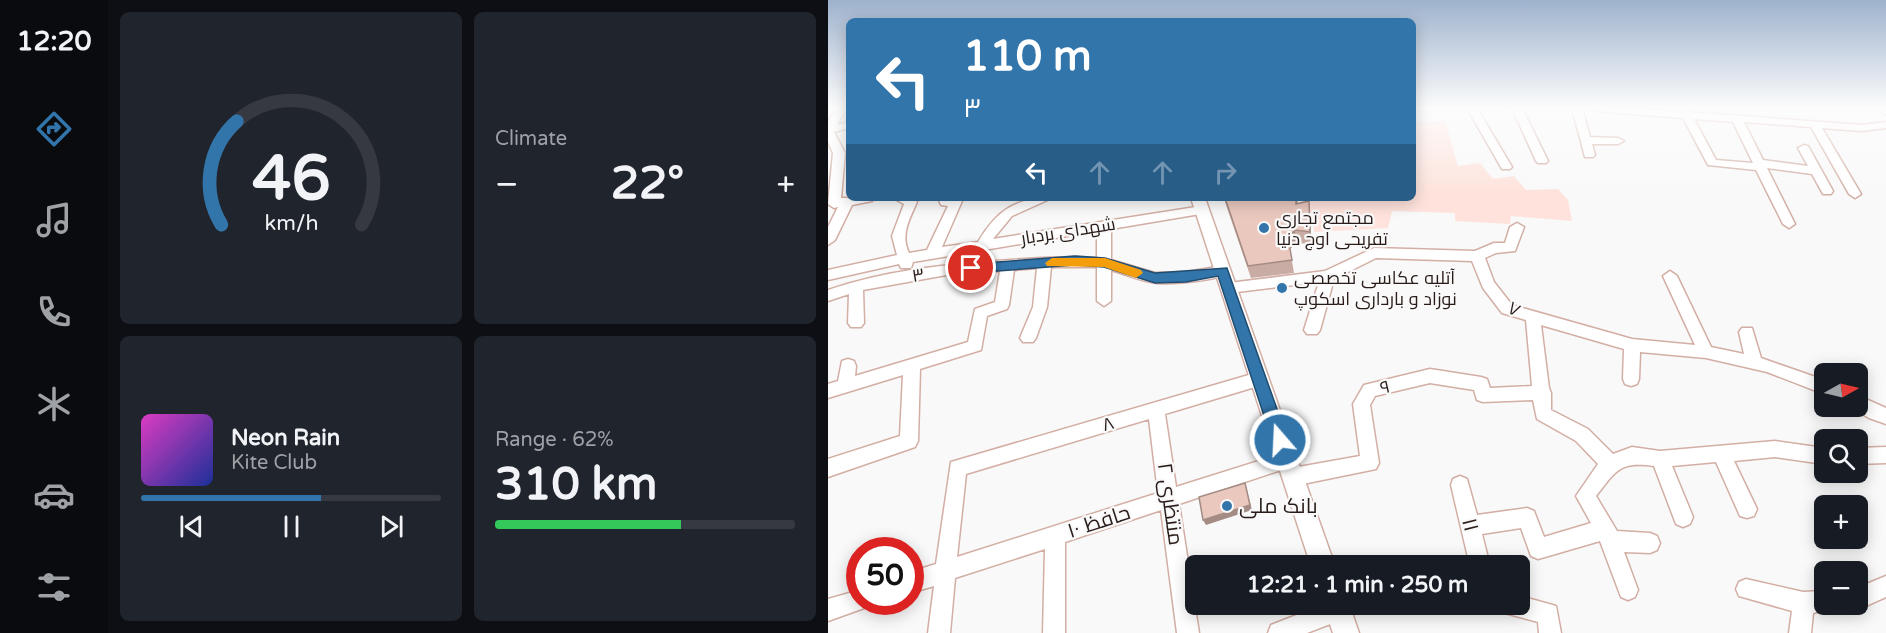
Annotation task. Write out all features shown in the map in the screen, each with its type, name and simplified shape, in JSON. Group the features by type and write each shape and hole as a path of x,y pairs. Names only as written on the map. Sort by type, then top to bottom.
{"main road":[{"path":"1200,204 1319,555"}],"street":[{"path":"828,240 836,204 839,153 832,138"},
{"path":"1489,138 1506,167"},
{"path":"1531,138 1542,160"},
{"path":"1698,138 1712,163 1816,171"},
{"path":"1745,138 1789,224"},
{"path":"1822,138 1855,194"},
{"path":"1589,155 1585,140 1618,141"},
{"path":"1804,148 1827,191"},
{"path":"836,204 852,201"},
{"path":"906,277 906,258 900,249 898,234 911,202 908,201"},
{"path":"932,254 956,201"},
{"path":"982,246 996,221 1017,207 1036,201"},
{"name":"شهدای بردبار","path":"828,275 906,258 1104,226 1200,204"},
{"path":"1104,226 1104,301"},
{"path":"1226,280 1328,276 1374,253 1477,256 1494,248 1510,248 1517,227"},
{"path":"952,269 958,249"},
{"name":"۷","path":"1477,256 1488,284 1507,309 1632,345 1706,352 1754,363 1814,384"},
{"name":"۳","path":"828,296 856,286 952,269 1075,261 1105,262 1155,278 1226,280"},
{"path":"1028,338 1040,307 1045,263"},
{"path":"828,392 975,346 980,313 1002,305 1008,266"},
{"path":"1312,330 1328,276"},
{"path":"1670,276 1706,352"},
{"path":"856,286 856,323"},
{"path":"1533,318 1544,414 1582,435 1610,464"},
{"path":"1747,332 1754,363"},
{"path":"1631,379 1632,345"},
{"path":"828,468 909,441 912,365"},
{"path":"845,386 848,366"},
{"name":"۹","path":"1290,468 1370,463 1361,404 1370,390 1430,376 1481,384 1483,395 1543,393"},
{"name":"۸","path":"945,572 957,468 1259,379"},
{"path":"1868,409 1886,416"},
{"name":"منتظری ۲","path":"1156,410 1188,633"},
{"path":"1628,590 1608,535 1585,496 1610,464 1632,455 1660,459 1775,449 1814,455"},
{"path":"1721,453 1747,509"},
{"path":"1868,456 1886,455"},
{"path":"1660,459 1683,517"},
{"name":"حافظ ۱۰","path":"924,579 1169,498 1290,468"},
{"name":"۱۱","path":"1460,485 1477,555"},
{"path":"1470,526 1527,518 1538,549 1608,535 1650,543"},
{"path":"1054,633 1055,536"},
{"path":"939,633 945,572"},
{"path":"1868,594 1886,586"},
{"path":"1746,589 1803,603 1814,602"},
{"path":"1800,633 1803,603"},
{"path":"828,610 846,604"},
{"path":"1530,609 1548,614 1550,633"},
{"path":"1279,633 1340,616"}],"shaded area":[{"path":"1416,138 1450,138 1458,166 1480,163 1493,179 1514,176 1526,190 1558,189 1568,200 1572,221 1511,216 1510,224 1455,221 1455,213 1392,211 1388,228 1314,232 1312,212 1301,214 1300,201 1416,201"}],"building":[{"path":"1226,201 1296,201 1296,204 1309,201 1310,232 1295,230 1288,238 1292,260 1248,266"},
{"name":"بانک ملی","path":"1245,483 1250,505 1203,520 1199,497"}],"slow traffic":[{"path":"1052,263 1105,262 1136,273"}],"place":[{"name":"مجتمع تجاری تفریحی اوج دنیا","path":"1264,228"},
{"name":"آتلیه عکاسی تخصصی نوزاد و بارداری اسکوپ","path":"1282,288"},
{"name":"بانک ملی","path":"1227,506"}],"route":[{"path":"971,268 1075,261 1105,262 1126,271 1155,278 1186,278 1223,271 1280,440"}]}
